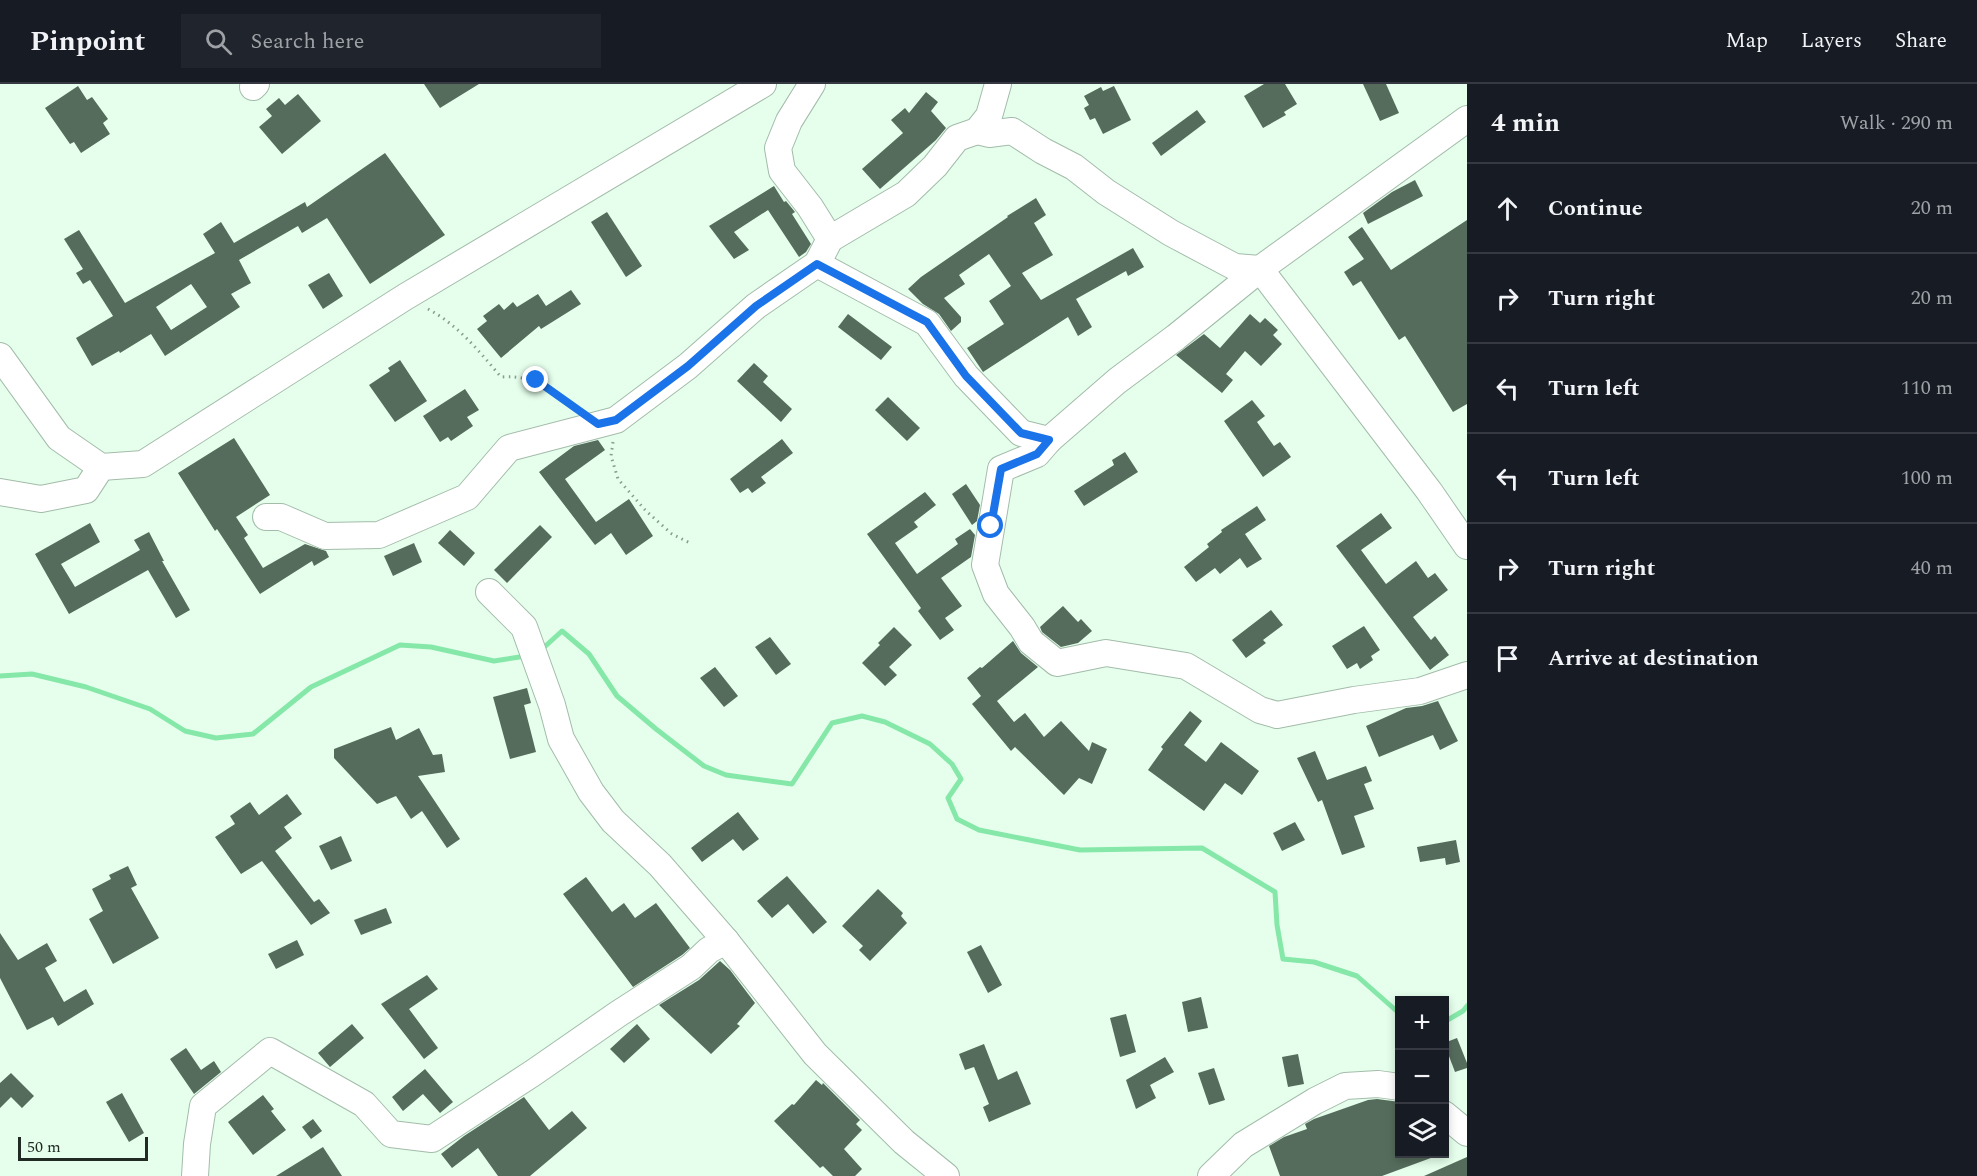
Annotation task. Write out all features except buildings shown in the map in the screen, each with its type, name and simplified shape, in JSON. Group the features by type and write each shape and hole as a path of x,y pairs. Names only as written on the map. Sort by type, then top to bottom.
{"street":[{"path":"0,356 59,438 102,467 143,464 405,297 763,84"},
{"path":"812,84 789,121 778,148 782,171 810,207 830,239"},
{"path":"983,123 1000,84"},
{"path":"1000,84 1012,131"},
{"path":"1467,119 1260,269 1117,381 1049,440 1037,454 1001,469 985,565 996,594 1031,642 1057,663 1106,653 1186,666 1260,710 1277,715 1354,700 1420,691 1467,675"},
{"path":"266,517 281,517 325,536 379,535 467,497 509,448 607,422 688,366 756,306 817,264 830,239 906,194 935,166 957,138 983,123 1000,121 1043,151 1074,168 1130,208 1181,238 1235,267 1260,269 1422,481 1467,546"},
{"path":"817,264 927,322 966,376 1021,433 1049,440"},
{"path":"0,492 41,499 86,490 102,467"},
{"path":"489,592 524,627 552,705 561,740 591,792 613,821 660,866 726,940 814,1054 904,1142 946,1176"},
{"path":"195,1176 196,1144 203,1106 270,1052 364,1104 391,1134 432,1138 692,967 709,950 726,940"},
{"path":"1211,1176 1243,1145 1315,1101 1345,1086 1395,1086"},
{"path":"1449,1118 1467,1133"}],"path":[{"path":"405,297 446,318 501,377 518,376 536,380 607,422 610,456 618,479 646,511 672,534 690,543"}],"waterway":[{"path":"540,651 562,631 589,654 617,696 704,766 726,775 792,784 832,723 862,716 885,722 930,744 952,764 961,779 948,798 957,819 979,830 1080,850 1202,848 1275,892 1277,925 1283,959 1314,962 1357,976 1395,1010"},
{"path":"0,676 32,674 86,687 150,709 185,731 216,738 253,734 311,687 400,645 431,647 494,661 526,656"},
{"path":"1449,1019 1467,1006"}],"route":[{"path":"536,380 598,424 616,420 688,366 756,306 817,264 927,322 966,376 1021,433 1049,440 1037,454 1001,469 991,526"}]}
